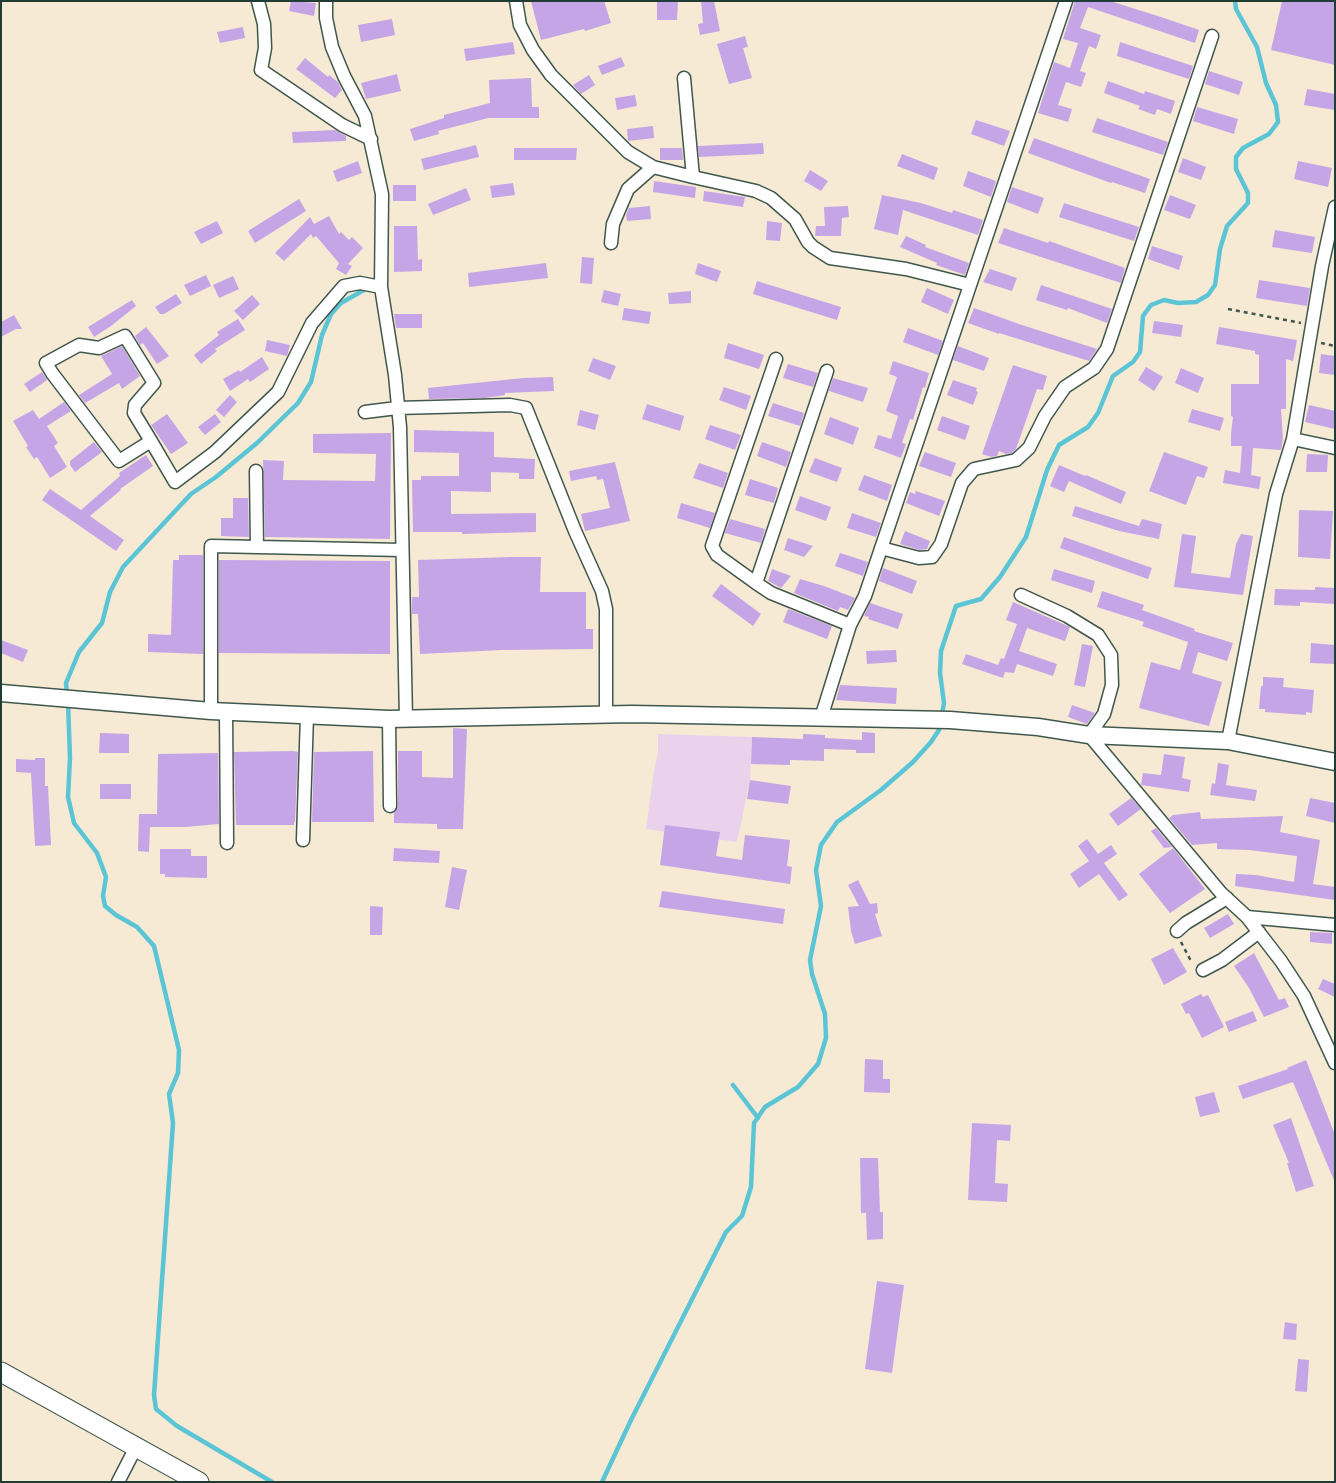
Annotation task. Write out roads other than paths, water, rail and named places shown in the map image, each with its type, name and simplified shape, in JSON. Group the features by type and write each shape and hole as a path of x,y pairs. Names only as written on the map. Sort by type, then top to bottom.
{"main road":[{"path":"1,1372 199,1482"}],"street":[{"path":"258,1 264,24 264,48 261,70 342,125 371,139"},
{"path":"326,1 326,18 332,47 344,76 365,116 382,194 381,287 395,376 400,427 406,719"},
{"path":"516,1 520,26 533,50 551,75 628,152 653,166 756,191 771,198 795,219 813,248 830,258 906,269 970,285"},
{"path":"821,718 850,625 865,596 1066,1"},
{"path":"881,548 919,558 932,557 941,544 962,483 974,469 1016,460 1029,448 1045,416 1065,387 1094,368 1107,349 1212,36"},
{"path":"684,78 693,177"},
{"path":"611,243 613,224 628,189 653,166"},
{"path":"1228,741 1276,494 1293,439 1322,266 1335,207"},
{"path":"151,441 119,461 46,363 79,345 99,348 125,336 154,383 135,405 134,413 151,441 175,482 215,452 278,392 312,324 344,286 360,283 381,287"},
{"path":"776,358 712,546 717,555 772,593 850,625"},
{"path":"756,583 827,371"},
{"path":"366,412 397,408 510,405 526,408 575,532 602,591 606,609 618,714"},
{"path":"1293,439 1335,448"},
{"path":"256,471 257,547"},
{"path":"227,843 211,546 402,550"},
{"path":"1021,596 1067,616 1098,635 1111,655 1112,685 1104,714 1089,734"},
{"path":"1,693 219,711 389,719 618,714 950,720 1038,727 1089,734 1228,741 1335,762"},
{"path":"303,840 307,715"},
{"path":"389,719 390,806"},
{"path":"1089,734 1227,898 1247,917 1281,961 1304,996 1335,1063"},
{"path":"1177,931 1186,923 1227,898"},
{"path":"1247,917 1335,926"},
{"path":"1203,970 1222,960 1258,932"},
{"path":"118,1482 136,1447"}],"waterway":[{"path":"602,1482 631,1420 726,1232 742,1216 751,1187 754,1123 765,1107 798,1087 818,1064 826,1038 825,1014 812,974 810,960 821,906 816,870 821,845 837,822 881,790 913,762 939,730 944,703 940,673 941,651 956,606 981,599 1000,577 1026,537 1047,470 1059,445 1088,427 1098,413 1113,376 1133,362 1140,352 1143,316 1151,305 1164,300 1178,303 1196,302 1208,295 1215,285 1220,249 1227,226 1248,203 1248,193 1236,169 1236,157 1243,148 1269,134 1278,122 1276,105 1266,83 1257,47 1236,9 1235,1"},
{"path":"67,695 66,683 79,652 102,623 110,592 123,567 191,494 216,477 257,443 298,403 311,382 322,335 331,314 341,303 364,290"},
{"path":"68,703 70,758 68,797 74,823 97,853 106,877 103,896 105,906 137,927 154,946 179,1050 178,1073 169,1094 173,1123 154,1395 156,1409 177,1426 272,1482"},
{"path":"733,1085 758,1118"}]}
